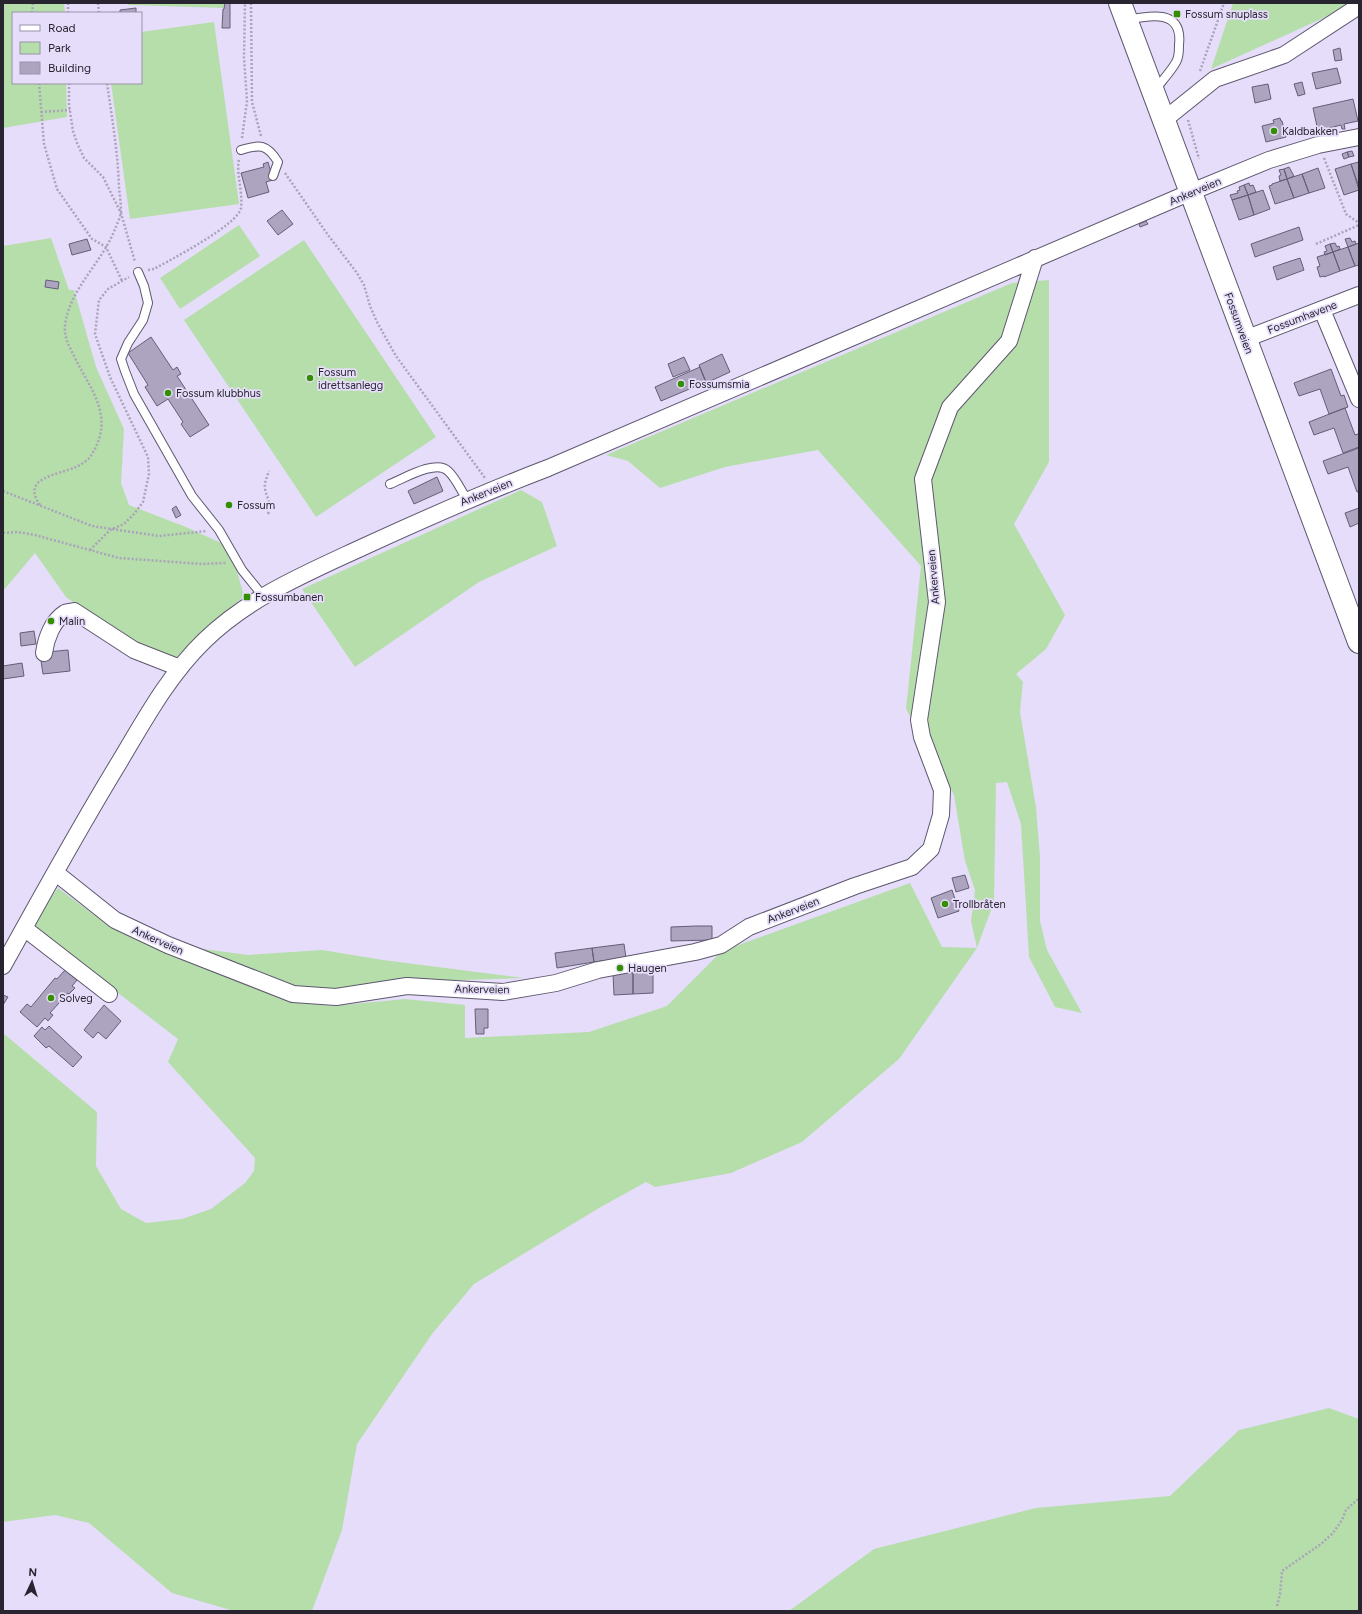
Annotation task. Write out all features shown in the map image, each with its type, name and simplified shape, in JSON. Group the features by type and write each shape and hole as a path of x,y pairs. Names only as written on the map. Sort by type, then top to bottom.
{"street":[{"path":"1164,120 1215,79 1284,55 1359,6"},
{"name":"Fossumveien","path":"1123,11 1359,642"},
{"name":"Ankerveien","path":"3,966 89,812 153,706 180,668 204,640 223,624 263,596 299,576 467,500 548,468 1191,192 1269,160 1318,145 1359,137"},
{"name":"Ankerveien","path":"56,873 115,920 168,946 293,994 336,997 407,986 503,992 556,983 598,970 695,952 721,945 749,927 841,891 912,868 931,849 941,815 942,803 942,790 922,737 919,720 937,602 923,479 950,407 1009,341 1035,258"},
{"name":"Fossumhavene","path":"1245,339 1359,295"},
{"path":"1322,310 1359,399"},
{"path":"44,653 45,640 57,620 65,613 74,611 134,650 180,668"},
{"path":"24,928 109,994"}],"lane":[{"path":"1123,11 1141,17 1166,16 1175,23 1180,37 1178,60 1153,92"},
{"path":"241,150 255,146 265,147 271,152 278,162 273,176"},
{"path":"138,272 144,286 148,303 143,320 128,343 122,359 125,371 134,394 165,446 176,470 192,496 219,530 237,562 263,596"},
{"path":"390,484 435,466 448,470 467,500"}],"path":[{"path":"90,550 110,530 124,524 134,514 143,502 150,474 148,457 110,378 95,334 99,300 108,289 122,281 138,272 154,269 201,242 236,217 240,210 241,197 238,166 247,101 244,58 245,3"},
{"path":"251,3 252,102 265,147"},
{"path":"1191,97 1224,3"},
{"path":"39,84 44,144 57,189 92,239 106,247 122,281"},
{"path":"69,84 70,110 73,131 77,143 84,158 103,176 121,213 138,272"},
{"path":"40,505 34,493 35,487 39,481 46,477 78,467 92,456 99,439 102,419 97,400 66,340 65,326 69,308 115,231 121,213 119,174 107,84"},
{"path":"41,112 70,110"},
{"path":"1316,244 1359,224 1346,214 1318,145"},
{"path":"278,162 364,285 370,306 377,322 396,356 485,478 490,490"},
{"path":"268,514 270,507 264,484 269,471"},
{"path":"3,491 92,526 110,530 159,536 219,530"},
{"path":"3,533 18,532 35,534 119,558 202,564 237,562"},
{"path":"1277,1606 1280,1594 1282,1571 1321,1544 1333,1533 1342,1520 1346,1510 1358,1499"}],"green space":[{"path":"3,3 64,3 65,12 12,12 12,84 66,84 67,117 3,128"},
{"path":"128,3 224,3 224,8 128,5"},
{"path":"1233,3 1350,3 1341,10 1211,69"},
{"path":"214,22 239,204 130,219 111,84 142,84 142,32"},
{"path":"239,225 260,256 180,309 160,278"},
{"path":"51,238 69,290 74,290 96,367 124,429 121,483 129,505 186,527 230,547 244,596 173,660 131,644 66,597 35,553 3,591 3,246"},
{"name":"Fossum idrettsanlegg","path":"304,240 436,437 316,517 184,320"},
{"path":"1049,280 1049,462 1014,524 1065,615 1046,649 1016,674 1023,682 1020,712 1036,807 1040,857 1040,921 1047,950 1082,1013 1055,1007 1029,957 1021,824 1007,782 996,783 994,902 977,948 971,921 975,890 965,861 954,795 906,709 921,566 818,450 725,467 660,488 628,461 606,455 1012,283"},
{"path":"521,490 542,502 557,546 479,582 355,667 302,589"},
{"path":"910,883 942,947 977,948 899,1059 802,1142 731,1173 655,1187 646,1182 599,1208 474,1284 432,1334 357,1444 342,1530 312,1611 234,1611 172,1593 89,1523 55,1515 3,1522 3,1033 97,1112 96,1166 121,1209 146,1223 182,1219 211,1209 245,1183 254,1171 255,1158 168,1062 178,1039 31,926 58,888 109,926 152,946 289,1002 333,1006 405,999 465,1005 465,1038 589,1032 667,1006 722,951"},
{"path":"182,946 248,955 322,950 383,960 524,978 404,982 332,992 293,989"},
{"path":"1329,1408 1359,1419 1359,1611 789,1611 874,1549 1036,1508 1170,1496 1239,1430"}],"building":[{"path":"225,3 230,3 230,28 222,28 223,9"},
{"path":"136,8 136,12 120,12 120,10"},
{"path":"1340,48 1342,60 1335,61 1333,50"},
{"path":"1337,68 1341,83 1316,89 1312,73"},
{"path":"1302,82 1305,94 1298,96 1294,84"},
{"path":"1268,84 1271,99 1255,103 1252,87"},
{"path":"1353,99 1358,121 1344,124 1345,129 1342,129 1341,125 1318,131 1313,108"},
{"name":"Kaldbakken","path":"1280,118 1286,137 1266,142 1262,126 1274,123 1273,120"},
{"path":"1352,151 1354,156 1349,157 1347,152"},
{"path":"1347,152 1349,157 1344,159 1342,154"},
{"path":"268,162 273,180 266,182 269,192 248,198 241,173 264,167 263,164"},
{"path":"1359,162 1359,187 1351,164"},
{"path":"1351,164 1359,190 1344,195 1335,169"},
{"path":"1289,167 1294,176 1287,179 1284,169"},
{"path":"1318,168 1325,188 1309,193 1302,174"},
{"path":"1284,169 1287,179 1280,181 1279,176 1281,175 1279,170"},
{"path":"1302,174 1309,193 1294,198 1287,179"},
{"path":"1287,179 1294,198 1275,204 1269,186"},
{"path":"1249,183 1250,186 1253,185 1256,192 1248,195 1244,185"},
{"path":"1244,185 1248,195 1232,200 1230,195 1238,193 1237,191 1240,190 1239,187"},
{"path":"1263,190 1270,209 1254,215 1248,195"},
{"path":"1248,195 1254,215 1239,220 1232,200"},
{"path":"282,210 293,224 278,235 267,221"},
{"path":"1146,221 1148,224 1140,227 1139,224"},
{"path":"1299,227 1303,240 1255,257 1251,244"},
{"path":"1350,238 1352,242 1355,241 1356,244 1348,247 1345,239"},
{"path":"87,239 91,250 72,255 69,244"},
{"path":"1335,243 1340,249 1333,252 1330,244"},
{"path":"1359,243 1359,265 1355,266 1348,247"},
{"path":"1330,244 1333,252 1325,255 1324,252 1327,251 1325,246"},
{"path":"1348,247 1355,266 1340,271 1333,252"},
{"path":"1333,252 1340,271 1320,277 1317,267 1320,266 1317,257"},
{"path":"1300,258 1304,270 1277,280 1273,267"},
{"path":"46,280 59,282 58,289 45,287"},
{"name":"Fossum klubbhus","path":"151,337 173,370 177,367 181,374 177,376 209,425 190,437 181,424 183,422 168,399 157,406 145,387 148,385 128,353"},
{"path":"722,354 730,372 706,383 699,365"},
{"path":"684,357 690,370 673,377 668,364"},
{"name":"Fossumsmia","path":"700,367 706,382 661,401 655,387"},
{"path":"1331,369 1341,396 1344,395 1348,407 1329,414 1320,389 1299,396 1294,383"},
{"path":"1345,408 1355,435 1358,434 1359,436 1359,447 1343,453 1334,428 1314,435 1309,422"},
{"path":"1359,448 1359,492 1357,492 1348,467 1328,474 1323,461"},
{"path":"437,477 443,491 414,504 408,491"},
{"path":"176,506 181,515 176,518 172,509"},
{"path":"1359,508 1359,523 1350,527 1345,513"},
{"path":"34,631 36,644 21,646 20,633"},
{"path":"68,650 70,671 43,674 41,661 48,660 47,652"},
{"path":"22,663 24,676 3,679 3,666"},
{"path":"965,875 969,888 956,892 952,878"},
{"name":"Trollbråten","path":"952,890 959,911 938,918 931,898"},
{"path":"712,926 712,940 671,941 671,927"},
{"path":"624,944 626,958 594,962 592,948"},
{"path":"592,948 594,962 557,968 555,953"},
{"name":"Solveg","path":"65,970 77,980 72,986 75,988 69,994 68,993 50,1013 53,1015 48,1021 45,1018 37,1027 20,1012 27,1004 31,1007 55,978 57,979"},
{"path":"638,970 646,970 647,973 653,973 653,993 633,994 633,973 638,973"},
{"path":"627,971 627,973 633,973 633,994 614,995 613,974"},
{"path":"3,995 8,997 3,1005"},
{"path":"104,1005 121,1021 106,1039 98,1032 93,1038 84,1030"},
{"path":"475,1009 488,1009 488,1028 484,1028 484,1034 476,1034"},
{"path":"49,1026 82,1057 73,1067 49,1046 46,1048 34,1036 42,1027 45,1030"}],"place":[{"name":"Fossum snuplass","path":"1177,14"},
{"name":"Kaldbakken","path":"1274,131"},
{"name":"Fossum idrettsanlegg","path":"310,378"},
{"name":"Fossumsmia","path":"681,384"},
{"name":"Fossum klubbhus","path":"168,393"},
{"name":"Fossum","path":"229,505"},
{"name":"Fossumbanen","path":"247,597"},
{"name":"Malin","path":"51,621"},
{"name":"Trollbråten","path":"945,904"},
{"name":"Haugen","path":"620,968"},
{"name":"Solveg","path":"51,998"}]}
